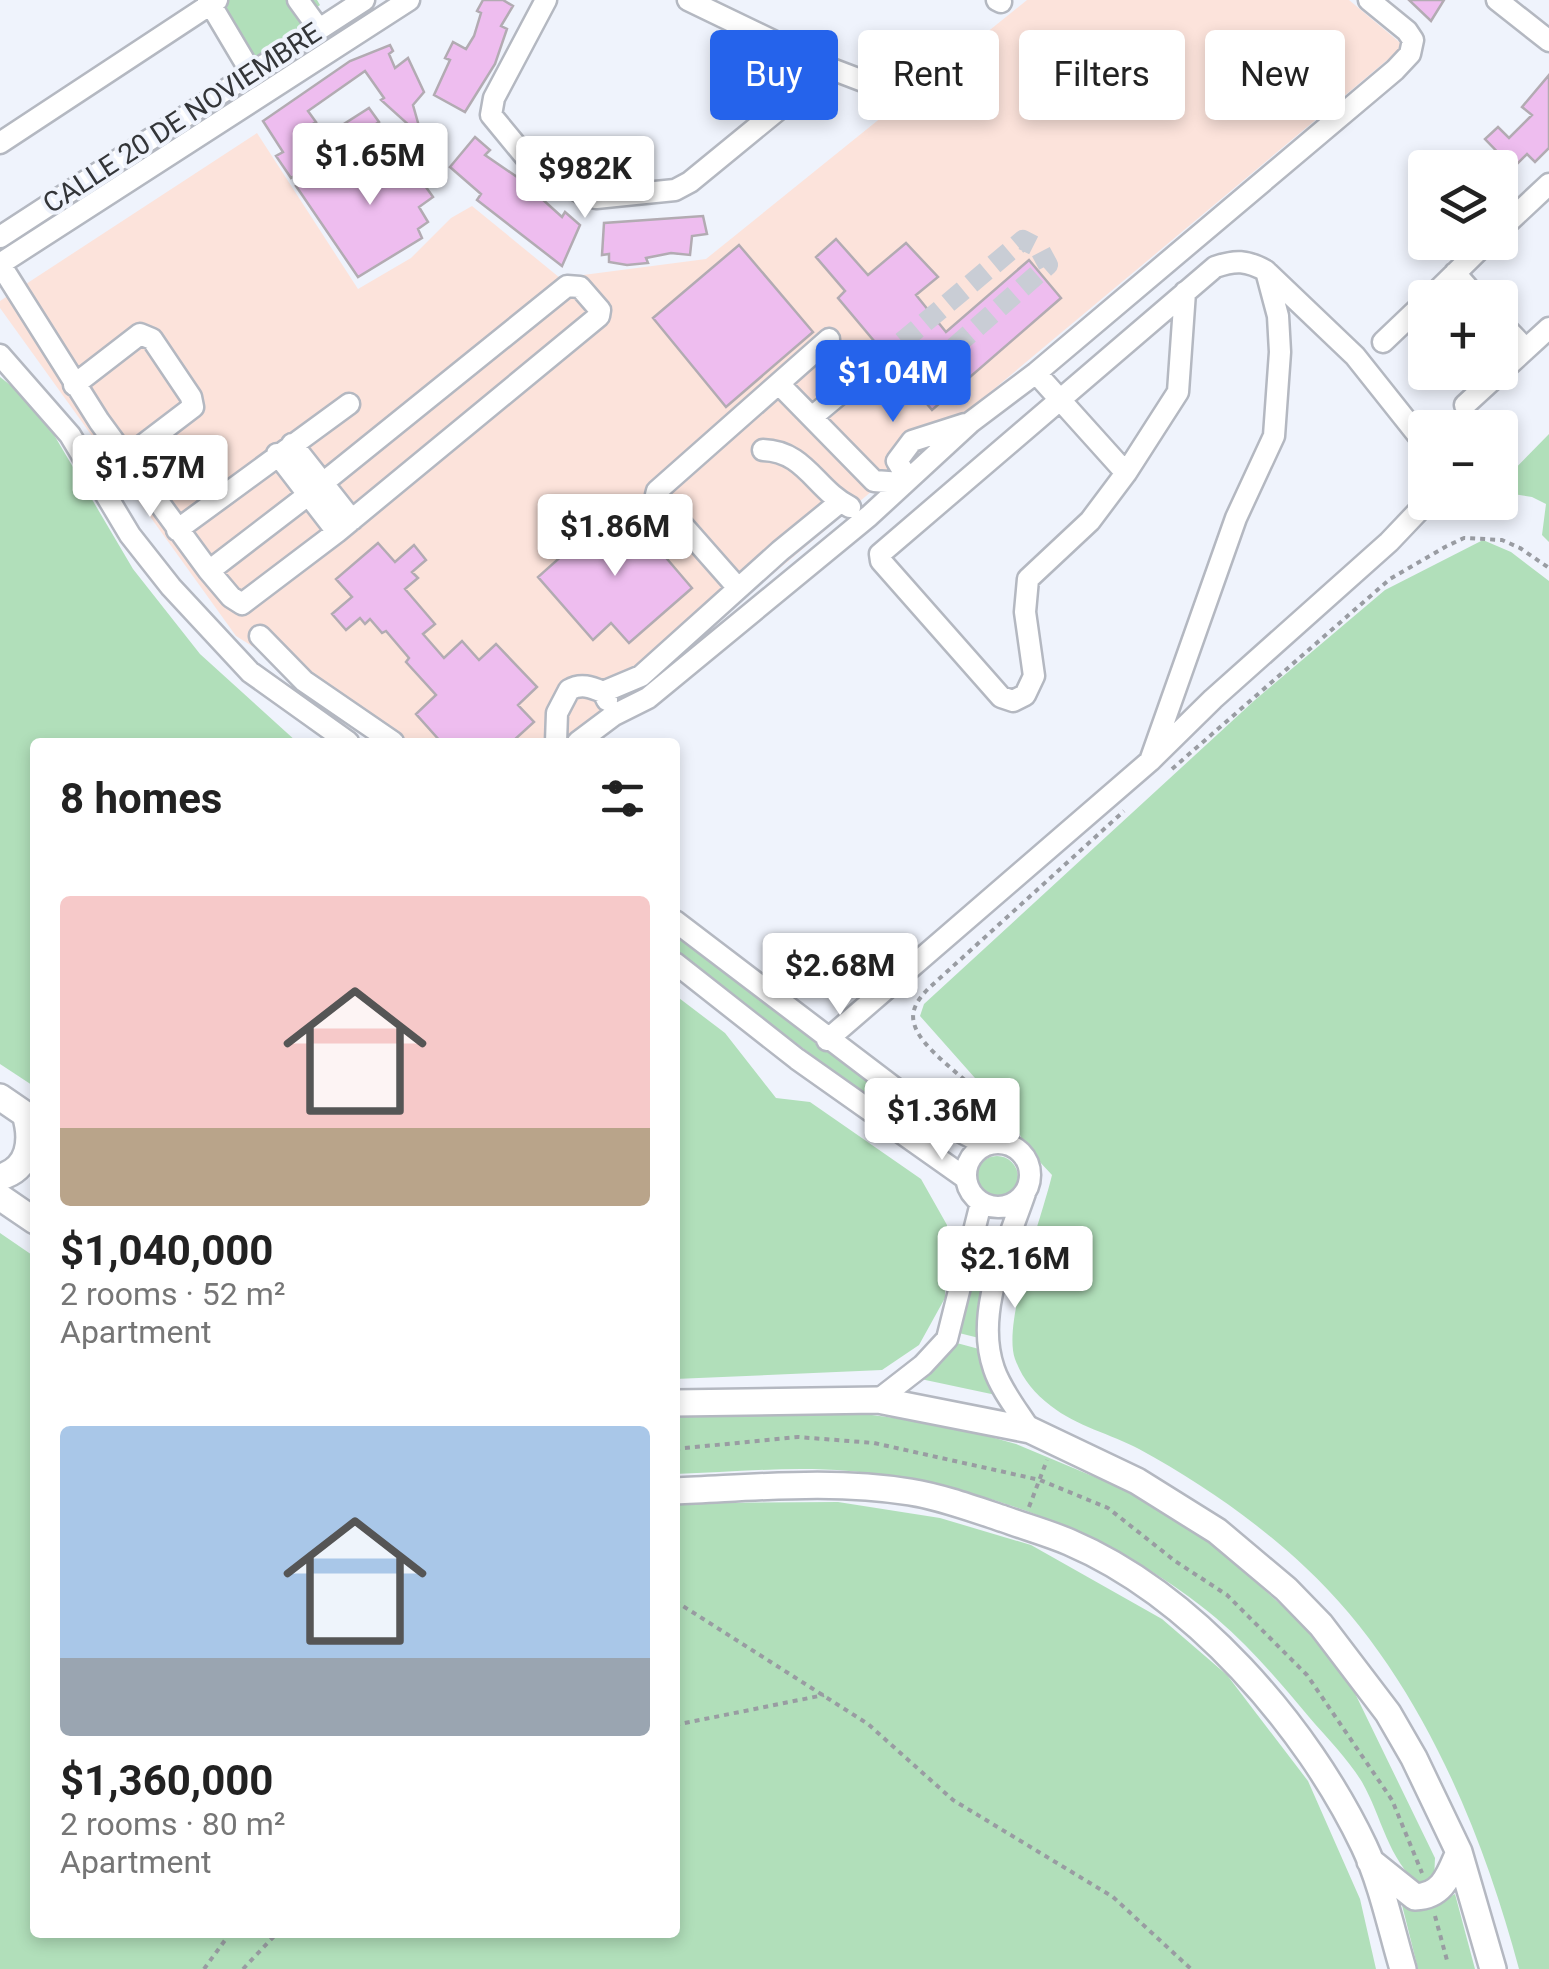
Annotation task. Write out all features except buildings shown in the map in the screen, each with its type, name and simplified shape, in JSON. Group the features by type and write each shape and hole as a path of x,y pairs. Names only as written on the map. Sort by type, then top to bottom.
{"main road":[{"path":"0,1097 30,1117 28,1153 15,1171 0,1177"},
{"path":"0,1196 30,1218"},
{"path":"680,1403 878,1400 1030,1430 1137,1480 1217,1530 1286,1589 1346,1655 1388,1713 1432,1792 1459,1852 1493,1969"},
{"path":"680,1490 796,1486 889,1489 974,1509 1072,1543 1130,1576 1187,1618 1246,1672 1296,1732 1342,1804 1370,1861 1403,1969"},
{"path":"1370,1861 1415,1897 1430,1897 1439,1891 1459,1852"}],"street":[{"path":"298,0 319,29"},
{"name":"CALLE 20 DE NOVIEMBRE","path":"0,237 364,0"},
{"name":"CALLE 20 DE NOVIEMBRE","path":"0,264 408,0"},
{"path":"546,0 494,98 491,115 529,162 564,186 596,198 683,188 766,120"},
{"path":"688,0 750,30"},
{"path":"584,738 648,698 872,514 971,422 1036,372 1408,58 1413,47 1411,36 1369,0"},
{"path":"1496,0 1549,42"},
{"path":"0,143 212,1 252,74"},
{"path":"1518,213 1549,184"},
{"path":"1448,280 1468,260"},
{"path":"1185,292 1178,392 1090,521 1028,578 1026,612 1034,676 1025,695 1006,701 882,561 880,554 1060,399 1185,292 1215,267 1232,261 1251,262 1266,272 1355,356 1408,423"},
{"path":"0,264 74,384 177,530 208,571 242,604 344,526 598,316 600,310 580,287 566,286 316,489 208,571"},
{"path":"1158,768 1236,518 1274,436 1280,352 1278,316 1266,272"},
{"path":"1455,273 1461,280"},
{"path":"1383,342 1408,318"},
{"path":"1465,405 1549,328"},
{"path":"74,384 140,334 152,340 191,397 193,408 126,458"},
{"path":"738,588 656,492 829,339"},
{"path":"1518,341 1526,349"},
{"path":"0,355 70,435 130,535 170,587 250,672 342,738"},
{"path":"812,417 878,361"},
{"path":"1036,372 1126,473"},
{"path":"779,384 874,481 905,481"},
{"path":"177,530 349,404"},
{"path":"285,449 344,526"},
{"path":"762,450 780,450 794,458 840,502 872,514"},
{"path":"872,514 874,481"},
{"path":"556,738 558,714 569,690 582,686 603,692 641,676 840,502"},
{"path":"827,1040 1158,768 1213,698 1410,520"},
{"path":"260,636 304,681 386,738"},
{"path":"290,703 304,681"},
{"path":"603,692 614,716"},
{"path":"680,925 934,1118 986,1145"},
{"path":"680,966 797,1059 964,1177 981,1202 993,1207 1006,1206 1025,1193"},
{"path":"964,1177 969,1161 986,1145 998,1143 1018,1151 1029,1171 992,1292 989,1346 994,1369 1030,1430"},
{"path":"878,1400 924,1365 947,1340 981,1202"}],"path":[{"path":"1158,768 1390,578 1445,547 1464,538 1502,540 1549,568"},
{"path":"1018,1151 985,1101 922,1039 912,1020 918,999 1137,800"},
{"path":"1022,1526 1054,1442"},
{"path":"680,1604 868,1724 953,1800 1113,1897 1190,1969"},
{"path":"680,1725 824,1695"},
{"path":"204,1969 227,1938"},
{"path":"243,1969 272,1938"}],"shaded area":[{"path":"1027,0 1349,0 1404,46 1345,95 1345,30 1205,30 1205,120 1316,120 577,738 400,738 236,636 0,308 0,301 257,133 358,289 411,258 451,218 472,206 560,278 706,259 878,120 999,120 999,30 990,30"}],"green space":[{"path":"227,0 317,0 320,5 312,11 319,21 251,68 216,8"},
{"path":"0,377 37,406 133,569 200,654 293,738 30,738 30,1084 0,1064"},
{"path":"1549,434 1549,542 1542,535 1546,504 1518,495 1518,466"},
{"path":"1483,540 1511,552 1549,581 1549,1969 1519,1969 1485,1860 1439,1753 1380,1653 1344,1608 1286,1550 1226,1503 1139,1449 1061,1413 1025,1380 1015,1359 1014,1321 1052,1175 1025,1146 1014,1122 920,1016 924,1004 1255,700 1385,590"},
{"path":"680,935 914,1117 915,1126 908,1128 680,955"},
{"path":"680,999 725,1033 776,1098 810,1102 921,1179 947,1225 945,1298 919,1345 882,1370 680,1379"},
{"path":"997,1156 1012,1162 1018,1177 1012,1192 997,1198 982,1192 976,1177 982,1162"},
{"path":"984,1230 1001,1233 979,1338 959,1333"},
{"path":"0,1233 30,1254 30,1938 680,1938 680,1503 838,1502 940,1518 1031,1545 1162,1619 1227,1675 1308,1781 1360,1899 1376,1969 0,1969"},
{"path":"953,1342 979,1349 996,1395 916,1378"},
{"path":"849,1412 948,1425 1016,1444 1121,1488 1214,1545 1298,1620 1349,1681 1435,1858 1434,1881 1420,1885 1409,1875 1393,1851 1356,1773 1265,1666 1216,1618 1135,1562 1043,1517 995,1500 897,1477 806,1469 680,1474 680,1414"},
{"path":"1455,1894 1475,1969 1418,1969 1402,1905 1434,1906"}],"tunnel":[{"path":"879,361 1023,240 1039,248 1048,265 943,357 919,360 900,343"}]}
